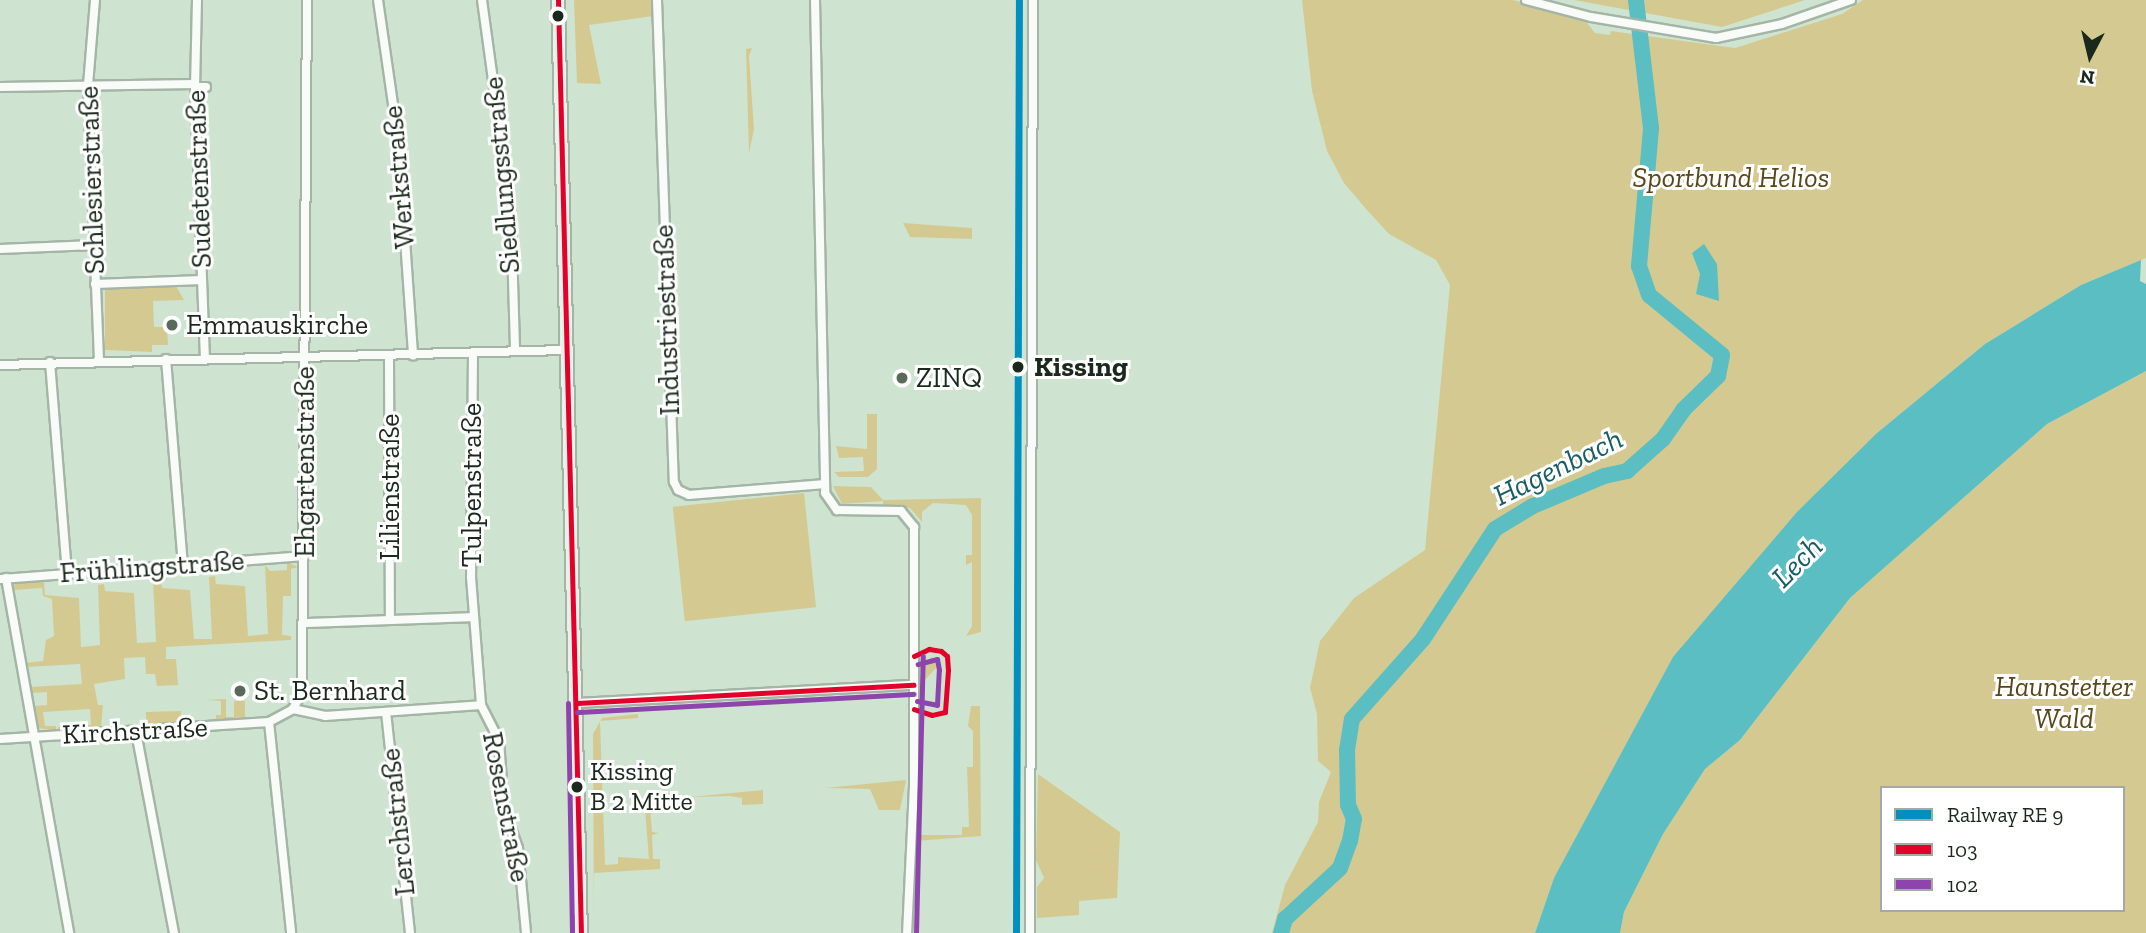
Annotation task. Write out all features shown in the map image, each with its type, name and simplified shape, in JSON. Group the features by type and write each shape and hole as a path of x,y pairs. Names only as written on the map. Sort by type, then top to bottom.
{"main road":[{"path":"558,0 581,933"}],"street":[{"name":"Schlesierstraße","path":"95,0 88,86 99,361"},
{"name":"Sudetenstraße","path":"197,0 195,86 205,358"},
{"name":"Ehgartenstraße","path":"293,709 302,692 304,671 307,0"},
{"name":"Werkstraße","path":"378,0 398,139 413,355"},
{"name":"Siedlungsstraße","path":"482,0 511,214 514,351"},
{"name":"Industriestraße","path":"657,0 674,482 678,490 689,495 825,483"},
{"path":"815,0 827,500 837,510 901,511 910,517 914,685 907,933"},
{"path":"1030,933 1033,0"},
{"path":"1526,0 1646,28 1698,37 1735,37 1851,0"},
{"path":"0,88 206,87"},
{"path":"0,249 94,245"},
{"path":"95,284 202,280"},
{"path":"0,365 566,350"},
{"name":"Tulpenstraße","path":"473,353 472,617 481,705"},
{"name":"Lilienstraße","path":"388,355 390,620"},
{"path":"166,359 183,564"},
{"path":"50,362 67,573"},
{"name":"Frühlingstraße","path":"3,578 304,556"},
{"path":"3,578 69,933"},
{"path":"304,623 472,617"},
{"path":"577,703 914,685"},
{"name":"Rosenstraße","path":"293,709 325,716 481,705 499,740 504,809 518,848 526,933"},
{"path":"291,933 269,722 293,709"},
{"name":"Lerchstraße","path":"386,712 410,933"},
{"name":"Kirchstraße","path":"0,739 269,722"},
{"path":"136,732 174,933"}],"green space":[{"path":"574,0 653,0 653,16 589,25 601,84 577,83"},
{"name":"Sportbund Helios","path":"1302,0 1512,0 1580,14 1595,33 1610,35 1611,31 1735,48 1842,14 1863,0 2146,0 2146,258 2081,285 1985,344 1877,433 1554,878 1535,933 1272,933 1285,885 1318,822 1319,802 1331,772 1318,761 1317,714 1310,688 1320,641 1354,598 1425,550 1450,285 1436,260 1389,234 1344,183 1327,151 1312,91"},
{"path":"1574,0 1805,0 1722,27"},
{"path":"752,48 749,56 754,129 749,153 746,49"},
{"path":"903,223 972,228 972,239 910,237"},
{"path":"176,286 184,300 153,301 154,327 167,327 168,345 152,345 152,352 105,350 105,287"},
{"name":"Haunstetter Wald","path":"2146,371 2146,933 1620,933 1624,912 1663,834 1705,769 1740,740 1850,598 2047,424"},
{"path":"867,414 877,414 877,469 868,477 839,477 834,472 864,471 863,457 839,458 836,446 867,449"},
{"path":"833,486 871,487 883,500 981,498 981,632 966,636 972,626 972,562 966,565 966,555 972,555 972,515 966,505 933,503 922,512 922,522 910,508 883,505 883,501 842,504"},
{"path":"804,493 816,607 685,621 673,507"},
{"path":"287,562 298,567 291,569 291,596 283,596 282,635 291,636 291,640 166,647 166,659 176,659 178,685 157,686 155,674 146,674 145,657 124,658 125,679 94,684 98,705 103,705 101,728 58,731 58,727 91,725 90,709 43,712 45,726 56,726 56,731 38,728 34,706 47,705 47,692 30,693 30,687 82,684 80,664 26,667 25,663 43,661 46,640 54,636 52,599 43,596 42,588 13,590 15,584 44,581 45,595 79,598 81,647 100,645 98,585 104,584 105,591 134,593 137,643 156,642 153,581 161,580 162,588 190,590 194,639 212,639 209,577 215,576 216,584 245,586 248,636 268,634 265,565 270,571 287,570"},
{"path":"932,657 938,666 922,683 920,666"},
{"path":"226,699 226,717 234,717 234,701 245,701 245,717 216,720 216,715 221,715 221,701 206,700"},
{"path":"971,706 980,706 981,836 915,841 917,828 921,835 962,835 962,827 969,827 967,767 973,767 973,731 968,726"},
{"path":"181,711 181,722 146,725 146,712"},
{"path":"638,714 638,718 600,721 602,718"},
{"path":"600,722 605,865 618,864 618,857 649,859 644,797 680,799 657,800 657,807 650,808 652,832 659,833 652,835 653,859 660,859 660,869 594,873 594,933 593,734"},
{"path":"1038,774 1120,832 1117,898 1079,901 1079,915 1037,918 1037,887 1044,878 1036,860"},
{"path":"906,780 900,810 879,810 870,789 825,788"},
{"path":"763,790 763,804 742,805 742,798 730,796 690,797"}],"water":[{"path":"1704,244 1717,264 1719,301 1696,294 1700,274 1692,253"},
{"name":"Lech","path":"2141,260 2140,281 2146,284 2146,371 2047,424 1850,598 1740,740 1705,769 1663,834 1624,912 1620,933 1535,933 1554,878 1673,657 1797,512 1877,433 1985,344 2081,285"}],"waterway":[{"name":"Hagenbach","path":"1281,933 1285,919 1340,868 1350,841 1354,819 1348,805 1347,750 1352,719 1423,639 1495,529 1533,506 1604,476 1627,471 1663,439 1683,410 1718,376 1722,355 1649,295 1639,266 1651,128 1636,0"}],"transit line":[{"name":"103","path":"558,0 581,933"},
{"path":"1016,933 1019,0"},
{"name":"103","path":"914,656 929,649 941,651 947,656 948,670 945,712 932,715 914,709"},
{"name":"102","path":"916,933 923,656"},
{"name":"102","path":"917,701 937,705 939,670 937,659 918,664"},
{"name":"103","path":"577,703 914,685"},
{"name":"102","path":"577,712 914,694"},
{"name":"102","path":"568,703 572,933"}],"place":[{"name":"Emmauskirche","path":"172,325"},
{"name":"Kissing","path":"1018,367"},
{"name":"ZINQ","path":"902,378"},
{"name":"St. Bernhard","path":"240,691"},
{"name":"Kissing B 2 Mitte","path":"577,787"}]}
